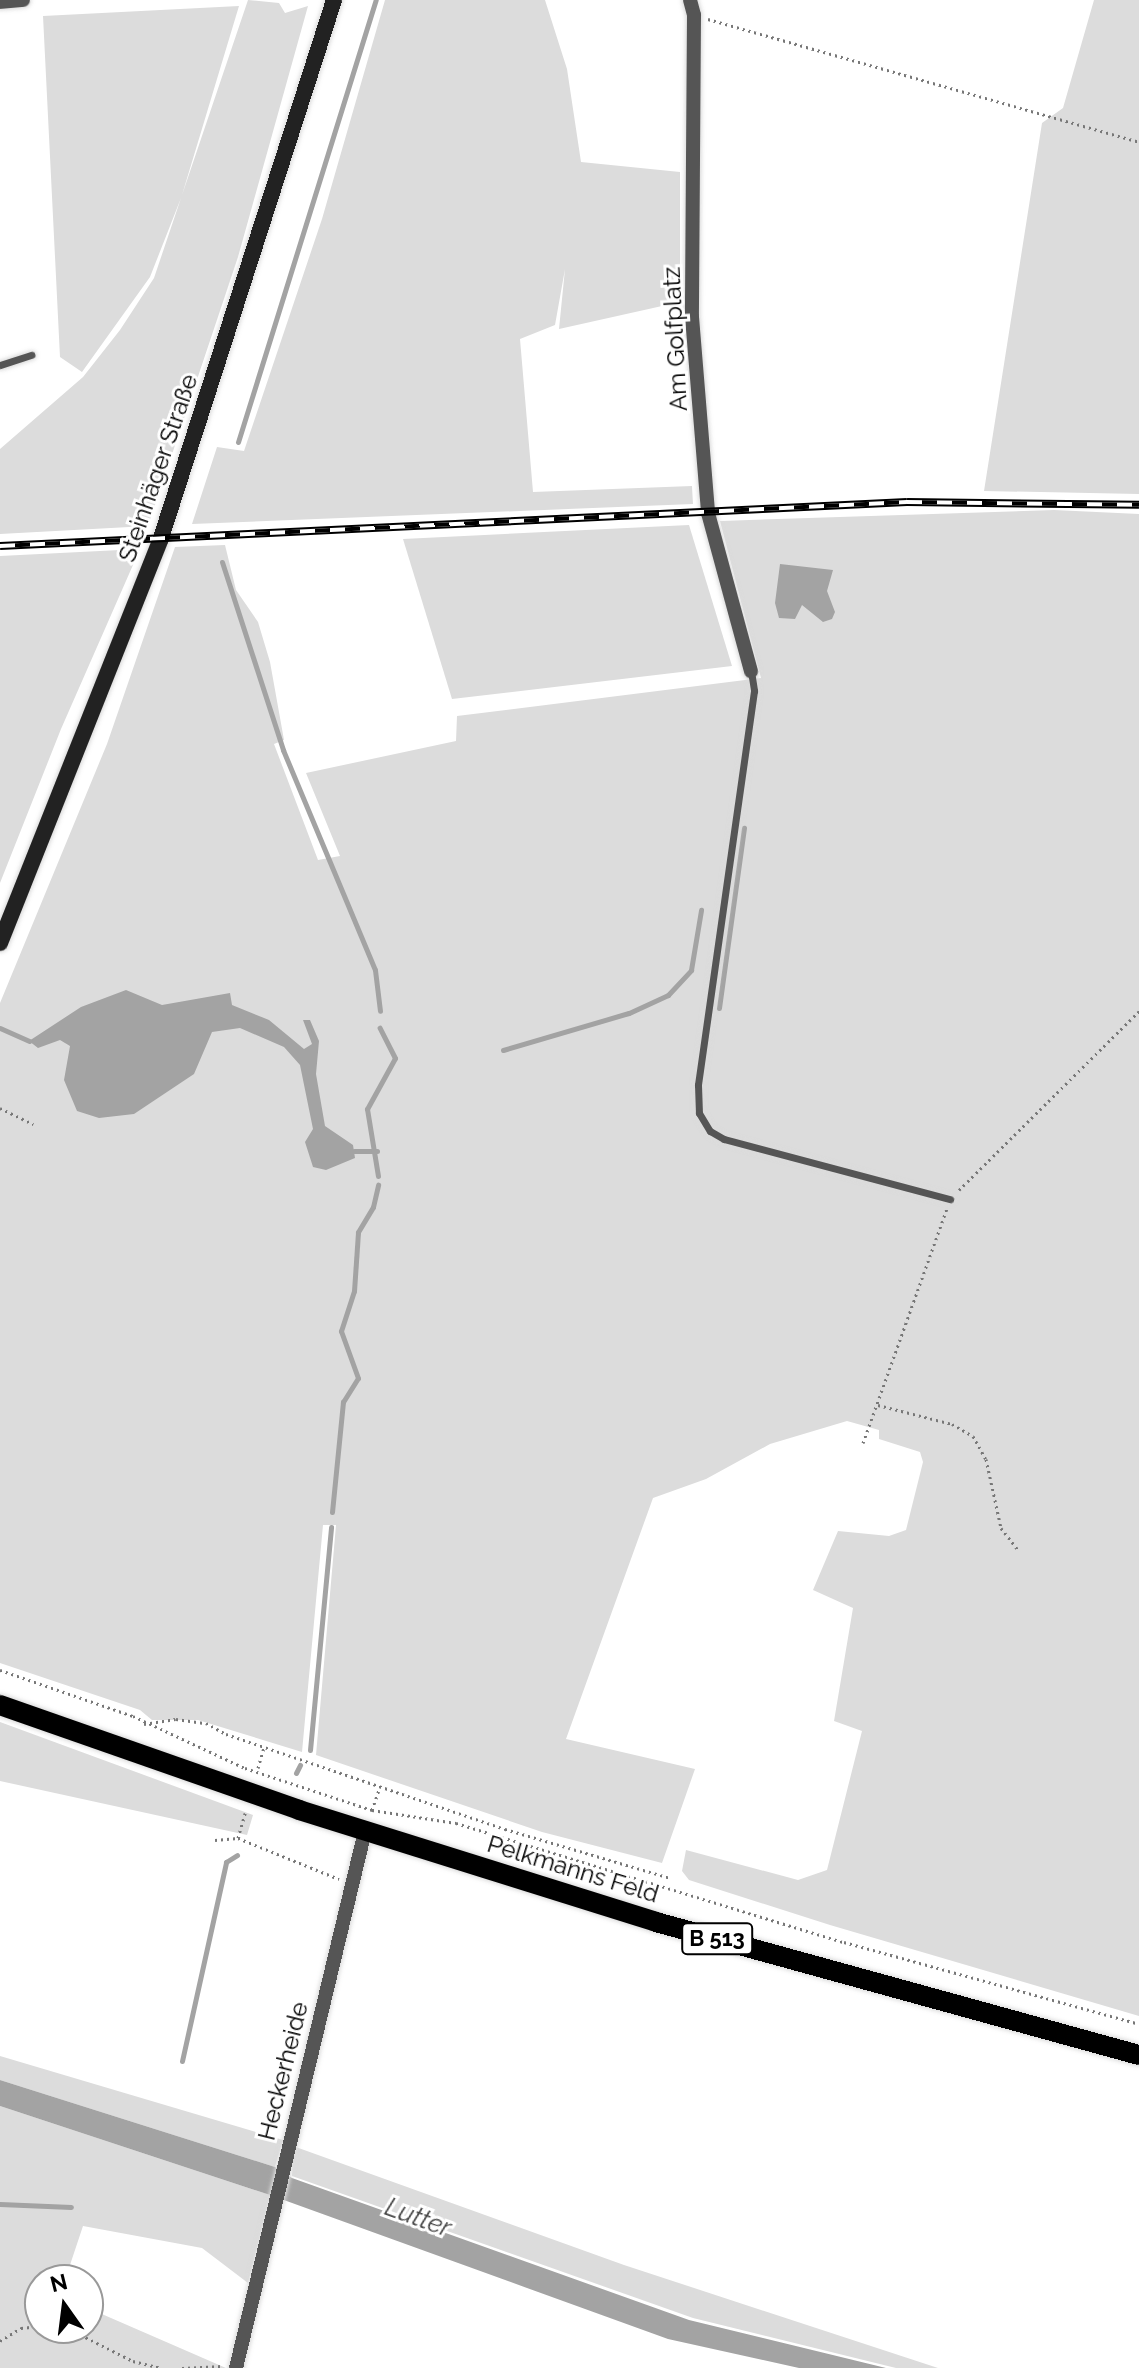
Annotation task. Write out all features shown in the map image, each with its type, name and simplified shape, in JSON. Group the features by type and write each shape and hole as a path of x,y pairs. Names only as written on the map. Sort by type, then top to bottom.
{"main road":[{"name":"Steinhäger Straße","path":"0,943 161,538 334,0"},
{"name":"Pelkmanns Feld","path":"0,1705 365,1831 656,1922 1139,2055"}],"street":[{"path":"0,2 23,0"},
{"name":"Am Golfplatz","path":"690,0 694,15 692,317 708,513 751,671"},
{"name":"Heckerheide","path":"236,2367 365,1831"}],"lane":[{"path":"0,365 31,355"},
{"path":"751,671 754,691 698,1085 699,1113 710,1131 724,1139 950,1199"}],"path":[{"path":"694,15 1139,142"},
{"path":"863,1443 950,1199 1139,1011"},
{"path":"0,1108 33,1124"},
{"path":"876,1405 952,1424 973,1436 986,1459 1001,1528 1019,1551"},
{"path":"0,1670 144,1724 245,1768 372,1810 456,1823 844,1942 1139,2024"},
{"path":"144,1724 190,1719 380,1787 670,1878"},
{"path":"258,1768 264,1747"},
{"path":"365,1831 380,1787"},
{"path":"238,1838 245,1813"},
{"path":"215,1840 238,1838 352,1883"},
{"path":"0,2341 24,2328"},
{"path":"99,2344 133,2361 161,2368"},
{"path":"182,2368 236,2367"}],"shaded area":[{"path":"248,0 279,3 285,13 308,6 238,257 148,526 0,534 0,449 83,377 120,330 154,278 181,198 150,277 82,372 60,357 43,16 239,6 182,195"},
{"path":"385,0 545,0 567,69 581,162 680,172 680,302 559,329 565,269 555,325 520,339 533,492 692,486 693,504 192,524 217,447 244,451 322,219"},
{"path":"1094,0 1139,0 1139,494 984,491 1042,123 1063,108"},
{"path":"1054,510 1139,514 1139,2016 830,1925 689,1880 682,1871 686,1850 798,1880 827,1870 862,1731 834,1721 853,1608 813,1590 838,1531 889,1536 906,1530 923,1462 920,1452 879,1439 879,1430 847,1421 770,1444 706,1479 653,1498 566,1739 695,1769 662,1863 542,1832 316,1755 336,1525 323,1525 302,1752 198,1720 152,1720 140,1710 0,1663 0,1003 107,744 175,547 225,545 236,590 258,622 270,662 284,740 274,744 318,860 340,856 306,773 456,741 457,716 761,678 720,521"},
{"path":"689,525 732,666 452,699 403,539"},
{"path":"140,549 61,729 0,883 0,556"},
{"path":"780,564 833,570 827,591 835,612 832,619 823,622 802,605 795,619 779,618 775,603"},
{"path":"126,990 162,1005 230,993 232,1005 269,1020 304,1049 312,1044 303,1020 310,1020 319,1041 316,1074 325,1126 353,1145 355,1158 326,1170 313,1167 305,1142 313,1129 300,1065 284,1047 240,1028 212,1032 194,1074 134,1114 99,1118 77,1111 64,1080 70,1046 60,1040 38,1048 29,1041 81,1007"},
{"path":"0,1722 253,1815 247,1835 0,1781"},
{"path":"0,2056 283,2140 275,2167 0,2080"},
{"path":"0,2080 275,2167 292,2178 689,2320 886,2368 799,2368 668,2339 270,2195 0,2106"},
{"path":"0,2106 270,2195 248,2283 202,2248 83,2226 70,2264 24,2264 24,2344 104,2344 104,2315 226,2368 0,2368"},
{"path":"293,2146 624,2265 938,2368 896,2368 693,2318 292,2176"}],"waterway":[{"path":"238,442 376,0"},
{"path":"222,562 283,750 375,970 380,1011"},
{"path":"719,1008 744,828"},
{"path":"503,1050 629,1013 668,995 691,970 701,910"},
{"path":"0,1028 29,1041"},
{"path":"378,1176 367,1109 395,1058 380,1028"},
{"path":"354,1151 377,1151"},
{"path":"332,1512 343,1402 358,1378 341,1331 354,1291 358,1232 373,1207 378,1185"},
{"path":"310,1750 331,1527"},
{"path":"296,1773 300,1765"},
{"path":"182,2061 226,1862 237,1855"},
{"path":"0,2204 71,2207"}],"railway":[{"path":"0,546 907,502 1139,505"}],"water label":[{"name":"Lutter","path":"418,2218"}]}
